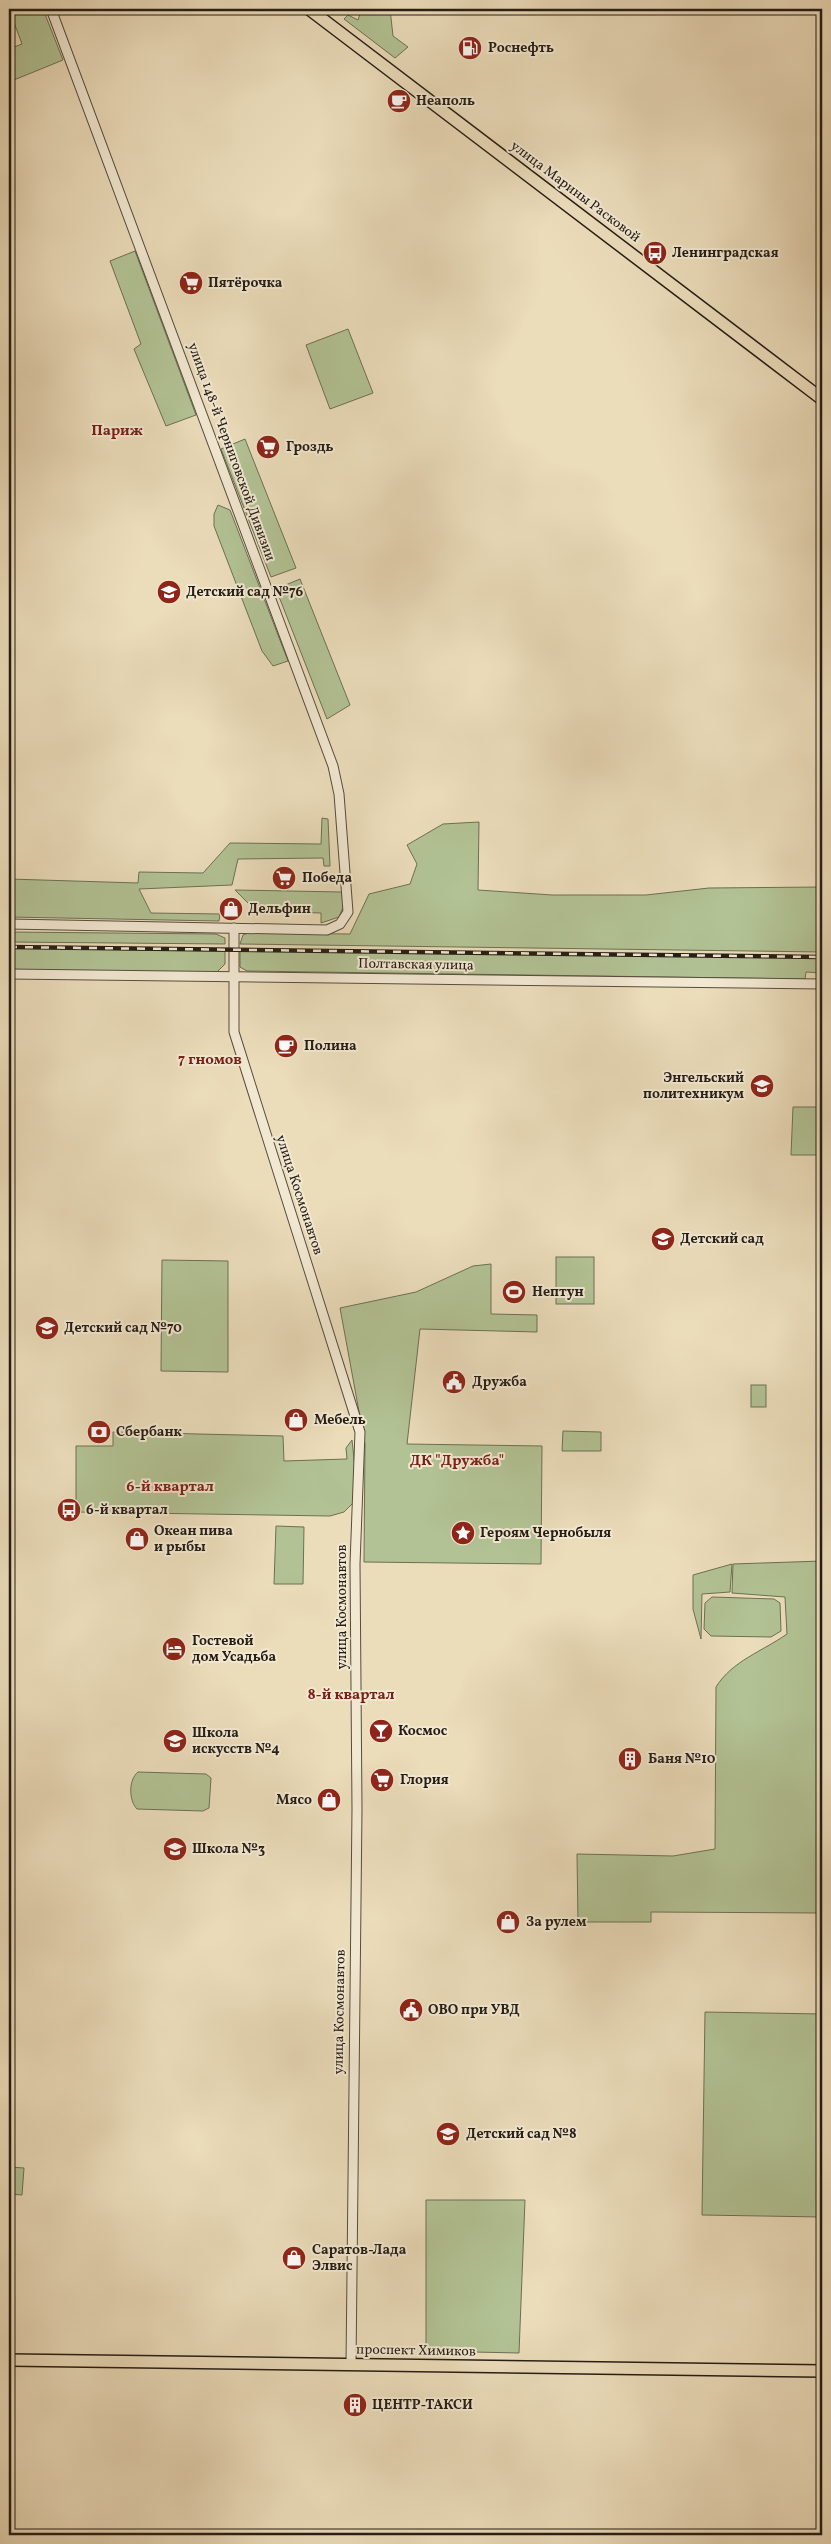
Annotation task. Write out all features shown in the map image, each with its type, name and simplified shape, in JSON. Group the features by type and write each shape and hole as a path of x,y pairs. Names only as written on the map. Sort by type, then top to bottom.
{"main road":[{"name":"улица Марины Расковой","path":"309,9 822,399"},
{"name":"проспект Химиков","path":"9,2360 822,2371"}],"street":[{"name":"улица 148-й Черниговской Дивизии","path":"51,9 333,766 339,794 348,912 340,924 326,930 234,928"},
{"path":"9,924 234,928"},
{"name":"улица Космонавтов","path":"234,928 234,1032 360,1432 355,1573 356,1808 351,2365"},
{"name":"Полтавская улица","path":"9,974 822,984"}],"green space":[{"path":"9,9 43,9 63,60 9,82 9,49 22,44"},
{"path":"359,9 390,9 393,36 408,47 395,58 344,19 348,15 358,20 361,11"},
{"path":"135,251 196,415 166,426 134,349 141,344 110,261"},
{"path":"348,329 373,393 330,409 306,345"},
{"path":"245,439 296,568 271,577 221,449"},
{"path":"218,505 230,510 288,661 273,666 262,651 214,526 214,514"},
{"path":"300,579 350,705 327,719 276,589"},
{"path":"322,818 328,819 330,866 324,866 323,858 238,859 232,885 139,889 151,913 220,914 219,921 9,917 9,879 138,883 139,872 203,873 230,843 321,844"},
{"path":"479,822 478,890 552,895 646,895 709,888 822,887 822,952 240,944 243,935 248,933 350,934 369,894 410,884 417,864 407,845 443,824"},
{"path":"235,890 342,892 343,907 339,917 321,923 321,913 256,911"},
{"path":"9,932 216,934 225,938 225,944 9,942"},
{"path":"9,948 225,951 225,964 217,972 9,970"},
{"path":"240,951 822,957 822,973 806,972 805,979 247,971 240,967"},
{"path":"793,1107 822,1107 822,1155 791,1155"},
{"path":"556,1257 594,1257 594,1304 556,1304"},
{"path":"162,1260 228,1261 228,1372 161,1371"},
{"path":"491,1264 491,1314 537,1315 537,1332 420,1329 407,1444 542,1446 541,1564 364,1562 365,1444 340,1308 416,1292 473,1266"},
{"path":"751,1385 766,1385 766,1407 751,1407"},
{"path":"563,1431 601,1432 601,1451 562,1451"},
{"path":"113,1432 283,1436 284,1461 347,1459 346,1448 352,1440 355,1468 353,1503 344,1512 330,1516 76,1512 76,1446 113,1446"},
{"path":"276,1526 304,1527 303,1584 274,1584"},
{"path":"822,1561 822,1913 651,1912 651,1922 578,1922 577,1854 673,1856 715,1849 716,1687 730,1670 739,1663 787,1634 785,1597 732,1593 733,1564"},
{"path":"732,1564 730,1592 702,1594 701,1639 693,1609 693,1575"},
{"path":"712,1597 774,1599 780,1603 781,1631 771,1637 711,1636 704,1629 705,1603"},
{"path":"138,1772 206,1774 211,1778 209,1808 203,1811 137,1809 132,1801 131,1785"},
{"path":"705,2012 822,2014 822,2217 702,2215"},
{"path":"10,2167 24,2168 22,2195 9,2194"},
{"path":"426,2200 525,2200 519,2353 426,2351"}],"railway":[{"path":"9,947 822,957"}],"place":[{"name":"Роснефть","path":"470,48"},
{"name":"Неаполь","path":"399,101"},
{"name":"Ленинградская","path":"655,253"},
{"name":"Пятёрочка","path":"191,283"},
{"name":"Гроздь","path":"268,447"},
{"name":"Детский сад №76","path":"169,592"},
{"name":"Победа","path":"284,878"},
{"name":"Дельфин","path":"231,909"},
{"name":"Полина","path":"286,1046"},
{"name":"Энгельский политехникум","path":"762,1086"},
{"name":"Детский сад","path":"663,1239"},
{"name":"Нептун","path":"514,1292"},
{"name":"Детский сад №70","path":"47,1328"},
{"name":"Дружба","path":"454,1382"},
{"name":"Мебель","path":"296,1420"},
{"name":"Сбербанк","path":"99,1432"},
{"name":"6-й квартал","path":"69,1510"},
{"name":"Героям Чернобыля","path":"463,1533"},
{"name":"Океан пива и рыбы","path":"137,1539"},
{"name":"Гостевой дом Усадьба","path":"174,1649"},
{"name":"Космос","path":"381,1731"},
{"name":"Школа искусств №4","path":"175,1741"},
{"name":"Баня №10","path":"630,1759"},
{"name":"Глория","path":"382,1780"},
{"name":"Мясо","path":"329,1800"},
{"name":"Школа №3","path":"175,1849"},
{"name":"За рулем","path":"508,1922"},
{"name":"ОВО при УВД","path":"411,2010"},
{"name":"Детский сад №8","path":"448,2134"},
{"name":"Саратов-Лада Элвис","path":"294,2258"},
{"name":"ЦЕНТР-ТАКСИ","path":"355,2405"}],"district":[{"name":"Париж","path":"117,431"},
{"name":"7 гномов","path":"210,1060"},
{"name":"ДК \"Дружба\"","path":"457,1461"},
{"name":"6-й квартал","path":"170,1487"},
{"name":"8-й квартал","path":"351,1695"}]}
